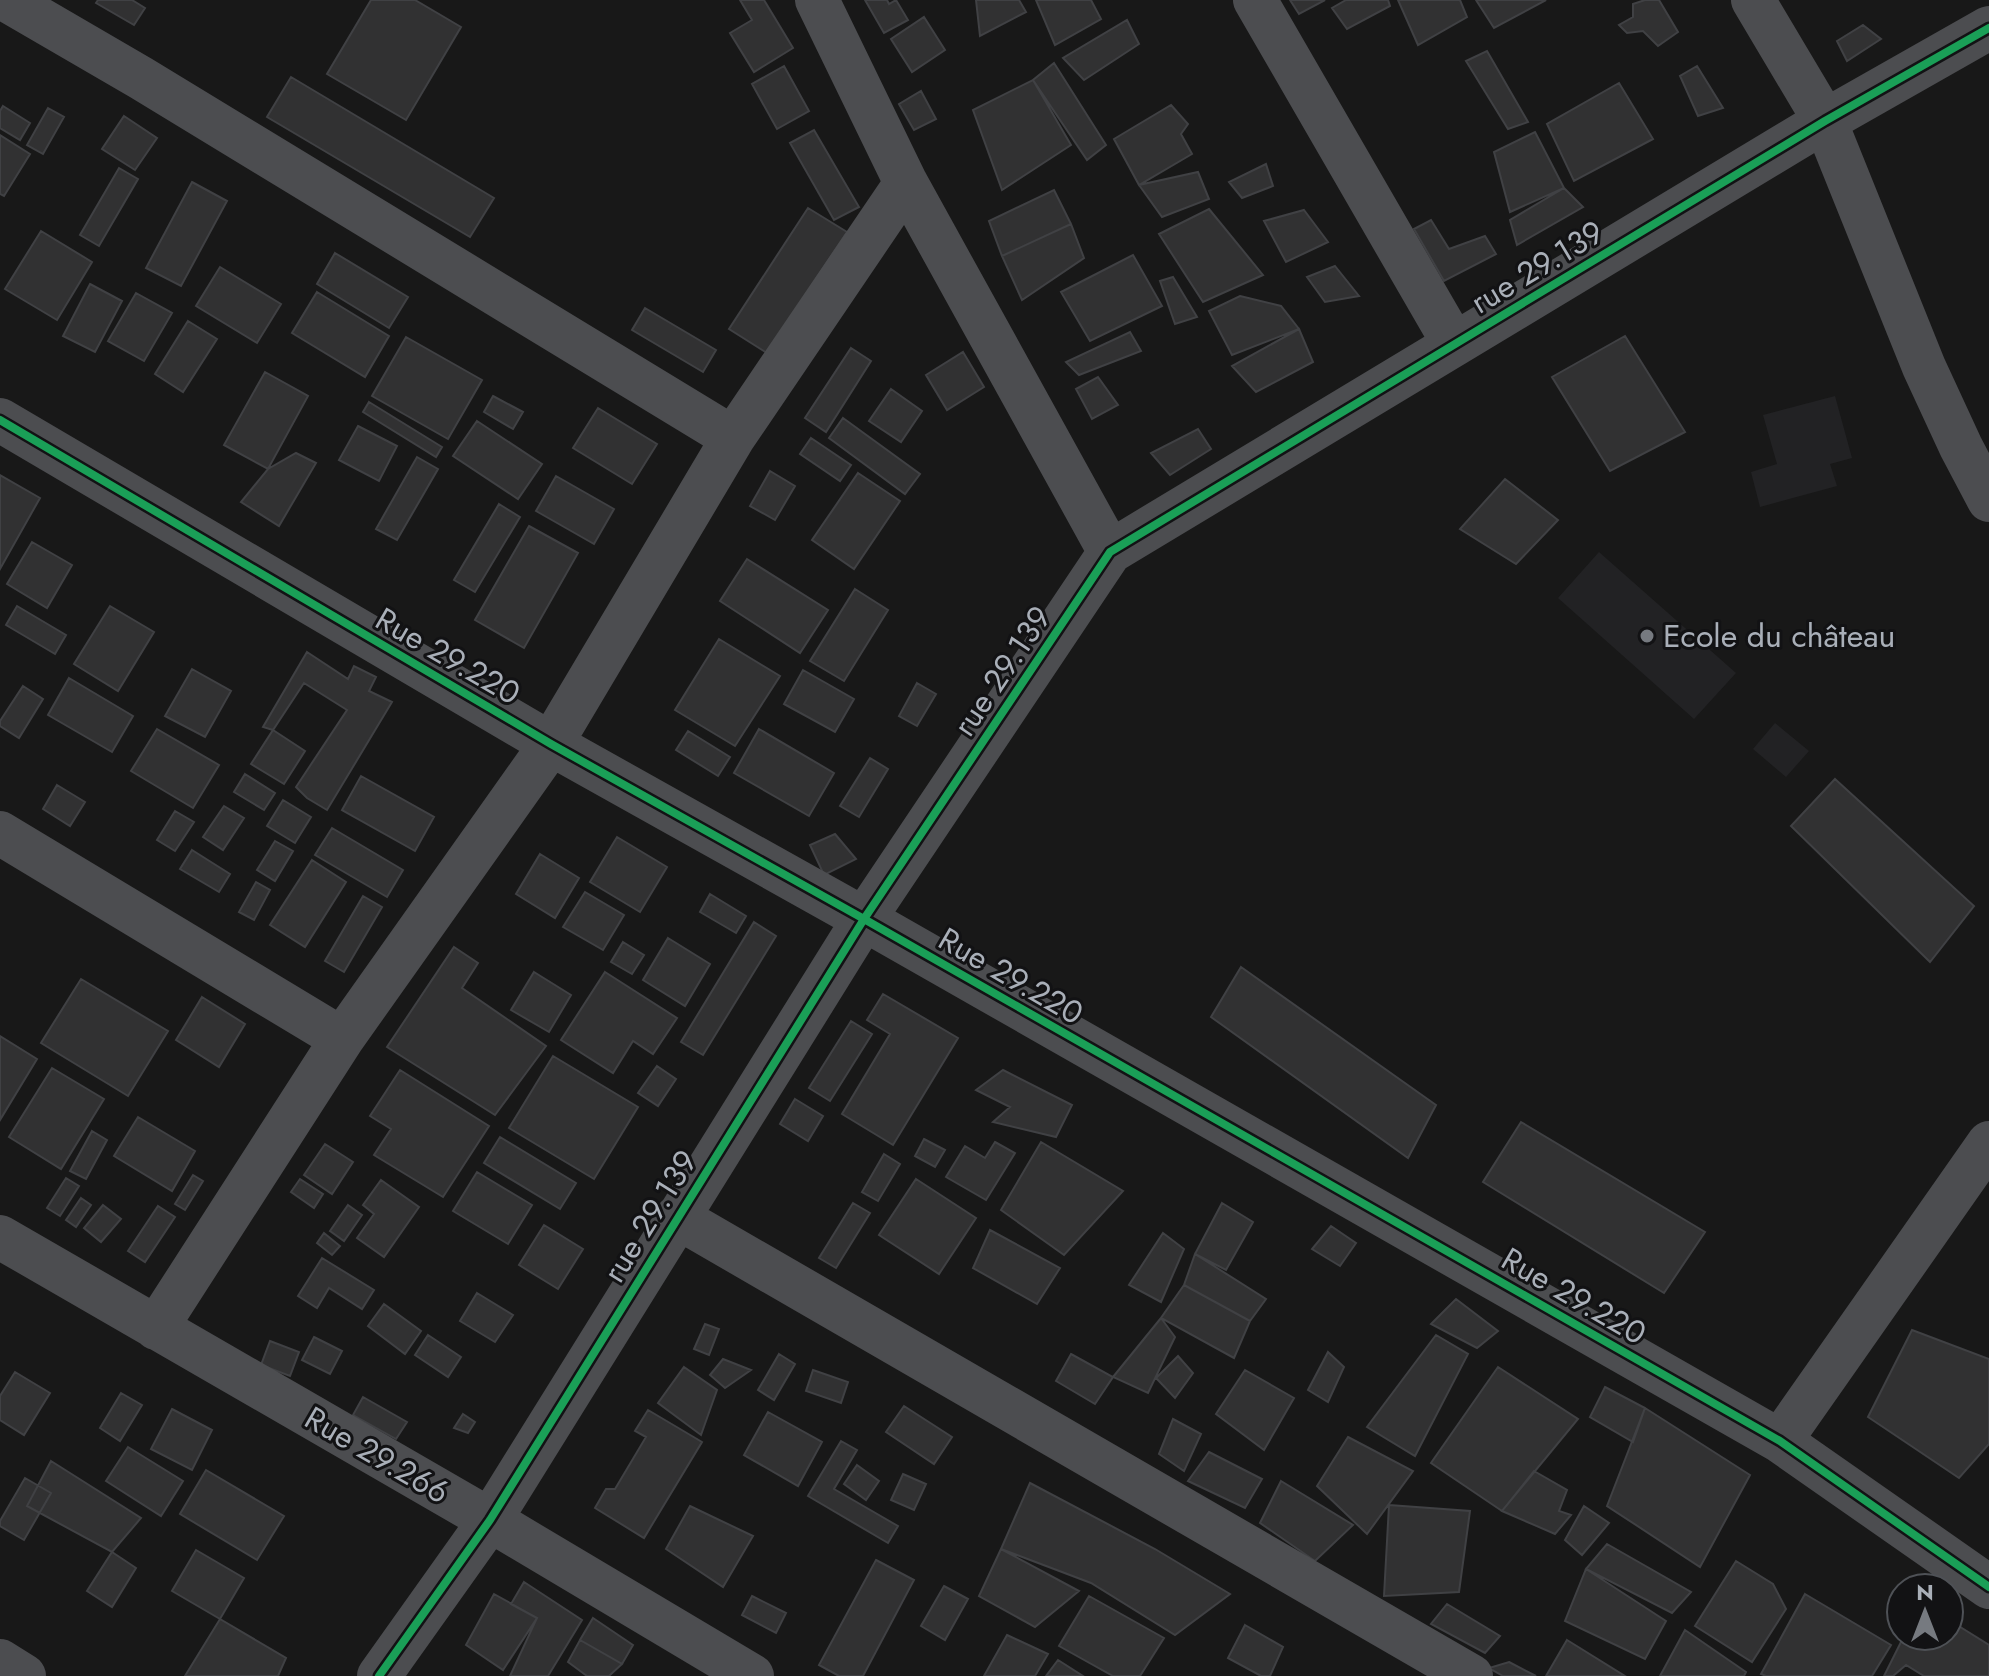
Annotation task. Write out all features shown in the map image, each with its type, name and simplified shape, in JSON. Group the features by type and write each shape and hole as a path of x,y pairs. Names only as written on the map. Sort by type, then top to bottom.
{"street":[{"path":"817,0 906,183 1110,552"},
{"path":"1255,0 1454,344"},
{"path":"1753,0 1825,121 1924,367 1975,439 1989,500"},
{"path":"27,5 141,78 733,438"},
{"name":"rue 29.139","path":"379,1676 490,1520 864,919 1110,552 1825,121 1989,28"},
{"path":"156,1328 342,1039 551,744 733,438 906,183"},
{"name":"Rue 29.220","path":"0,420 551,744 1780,1441 1989,1587"},
{"path":"0,833 342,1039"},
{"path":"1780,1441 1989,1143"},
{"path":"677,1217 1471,1676"},
{"name":"Rue 29.266","path":"0,1237 490,1520 752,1676"},
{"path":"0,1661 24,1676"}],"shaded area":[{"path":"1835,396 1852,458 1830,464 1837,486 1760,507 1751,472 1777,464 1763,415"},
{"name":"Ecole du château","path":"1599,552 1736,673 1694,719 1558,598"},
{"name":"Ecole du château","path":"1775,723 1809,751 1786,777 1753,749"}],"building":[{"path":"98,0 132,0 145,8 134,25 96,3"},
{"path":"371,0 415,0 461,27 406,120 327,74"},
{"path":"740,0 764,0 793,48 754,72 730,33 752,20"},
{"path":"865,0 887,0 889,4 896,0 908,20 884,33"},
{"path":"976,0 1019,0 1026,12 980,36"},
{"path":"1036,0 1091,0 1101,19 1055,45"},
{"path":"1290,0 1325,0 1299,14"},
{"path":"1346,0 1388,0 1390,6 1347,29 1332,8"},
{"path":"1398,0 1460,0 1467,17 1418,45"},
{"path":"1476,0 1546,0 1494,28"},
{"path":"1659,0 1678,32 1658,46 1643,31 1627,33 1619,25 1633,17 1633,4"},
{"path":"924,17 945,50 912,72 891,39"},
{"path":"1127,20 1139,44 1084,80 1063,58"},
{"path":"1863,25 1881,39 1847,61 1837,41"},
{"path":"1487,51 1528,122 1508,129 1466,61"},
{"path":"1054,63 1106,145 1087,160 1033,80"},
{"path":"784,66 809,111 777,129 752,84"},
{"path":"1697,66 1723,108 1698,116 1680,76"},
{"path":"291,77 494,198 470,237 267,117"},
{"path":"1033,80 1071,145 1002,190 973,110"},
{"path":"1619,83 1653,139 1574,181 1547,124"},
{"path":"921,91 936,119 914,130 899,104"},
{"path":"1171,105 1188,124 1181,134 1192,154 1139,185 1114,139"},
{"path":"3,106 30,123 20,140 0,128"},
{"path":"48,108 64,117 43,154 27,145"},
{"path":"124,116 157,138 135,170 102,149"},
{"path":"814,130 859,207 834,220 790,143"},
{"path":"1535,132 1564,188 1510,212 1494,152"},
{"path":"0,135 30,154 4,196 0,194"},
{"path":"1266,164 1273,186 1242,198 1229,182"},
{"path":"119,168 138,179 99,246 80,235"},
{"path":"1198,172 1209,199 1162,217 1139,185"},
{"path":"192,182 227,201 181,286 146,268"},
{"path":"1564,188 1583,207 1517,245 1510,220"},
{"path":"1054,190 1071,224 1002,256 989,221"},
{"path":"808,208 847,232 767,353 729,329"},
{"path":"1209,209 1263,275 1203,302 1159,234"},
{"path":"1304,210 1328,242 1286,262 1264,221"},
{"path":"1431,220 1449,249 1485,236 1496,254 1444,281 1414,229"},
{"path":"1071,224 1084,258 1022,300 1002,256"},
{"path":"41,231 92,262 57,320 5,289"},
{"path":"335,253 408,297 389,328 317,284"},
{"path":"1133,255 1162,306 1090,341 1061,292"},
{"path":"1335,266 1359,296 1325,302 1307,277"},
{"path":"220,267 281,304 257,343 196,306"},
{"path":"1173,277 1197,317 1175,324 1160,281"},
{"path":"90,284 122,301 95,352 63,336"},
{"path":"317,292 389,336 365,377 292,333"},
{"path":"136,293 172,313 144,361 108,341"},
{"path":"1240,296 1281,306 1299,329 1232,355 1209,311"},
{"path":"645,308 716,350 703,372 632,330"},
{"path":"188,321 217,339 183,392 155,374"},
{"path":"1299,329 1313,362 1256,392 1232,366"},
{"path":"1130,332 1141,351 1079,375 1066,362"},
{"path":"1625,336 1685,432 1610,471 1552,377"},
{"path":"406,337 482,380 448,439 372,396"},
{"path":"851,348 871,361 826,432 805,418"},
{"path":"963,352 984,387 947,410 926,375"},
{"path":"265,372 308,396 268,469 224,445"},
{"path":"1098,377 1118,405 1092,419 1076,389"},
{"path":"891,389 922,411 901,442 869,421"},
{"path":"493,396 523,412 513,429 484,412"},
{"path":"369,402 442,447 436,457 363,412"},
{"path":"598,408 657,444 632,484 573,448"},
{"path":"843,418 920,474 905,494 829,438"},
{"path":"477,421 542,464 518,499 453,456"},
{"path":"358,426 397,446 379,481 339,460"},
{"path":"1198,429 1211,449 1170,475 1151,453"},
{"path":"811,438 851,465 840,481 800,454"},
{"path":"296,453 316,463 279,526 241,502 268,469"},
{"path":"417,457 438,469 397,540 376,529"},
{"path":"770,471 795,486 775,520 750,506"},
{"path":"858,473 900,501 854,569 812,540"},
{"path":"0,475 40,498 0,569"},
{"path":"556,476 614,509 594,544 536,511"},
{"path":"1505,479 1558,520 1516,564 1460,529"},
{"path":"499,504 520,517 475,592 454,580"},
{"path":"529,526 578,553 524,648 475,620"},
{"path":"32,542 72,565 47,608 7,584"},
{"path":"747,559 828,610 800,653 720,601"},
{"path":"855,589 888,610 844,681 810,661"},
{"path":"17,606 66,635 55,654 6,625"},
{"path":"110,606 154,632 118,691 74,664"},
{"path":"719,639 780,676 735,746 675,710"},
{"path":"307,652 348,679 354,666 376,677 369,691 392,702 327,810 296,787 347,710 304,683 273,730 263,727"},
{"path":"192,669 231,691 205,737 165,716"},
{"path":"803,670 854,699 835,732 784,704"},
{"path":"69,678 133,716 112,752 48,715"},
{"path":"917,683 936,694 917,726 899,716"},
{"path":"23,686 43,699 19,738 0,726 0,721"},
{"path":"157,729 219,765 193,808 131,771"},
{"path":"759,729 834,773 809,816 734,773"},
{"path":"273,730 305,751 284,784 251,764"},
{"path":"688,731 730,757 718,776 676,750"},
{"path":"870,758 888,769 859,817 840,806"},
{"path":"245,774 275,793 264,810 234,792"},
{"path":"361,776 434,817 415,851 342,810"},
{"path":"1835,779 1974,906 1930,962 1791,826"},
{"path":"57,785 85,802 70,826 43,809"},
{"path":"283,800 311,817 295,843 267,826"},
{"path":"224,806 244,818 223,850 203,837"},
{"path":"175,811 194,822 175,851 157,840"},
{"path":"332,828 403,870 387,897 315,855"},
{"path":"835,834 856,859 824,875 810,845"},
{"path":"617,837 667,867 640,912 590,882"},
{"path":"275,841 293,851 275,881 257,870"},
{"path":"192,850 230,874 219,892 180,869"},
{"path":"540,854 579,878 555,918 516,894"},
{"path":"312,860 346,882 305,947 270,925"},
{"path":"256,882 270,890 254,920 239,912"},
{"path":"585,892 624,915 603,950 563,927"},
{"path":"710,894 746,916 736,933 700,912"},
{"path":"363,896 382,907 344,972 325,961"},
{"path":"754,922 776,936 703,1055 681,1042"},
{"path":"668,938 710,964 685,1006 643,980"},
{"path":"623,942 644,955 632,974 611,962"},
{"path":"454,947 478,963 462,988 546,1046 495,1115 387,1047"},
{"path":"1241,967 1436,1105 1408,1158 1211,1017"},
{"path":"534,972 571,995 549,1032 511,1010"},
{"path":"605,972 677,1018 653,1054 633,1041 613,1073 561,1040"},
{"path":"81,979 168,1031 128,1096 41,1043"},
{"path":"883,994 958,1038 893,1145 842,1114 890,1034 867,1020"},
{"path":"202,997 245,1024 219,1067 176,1040"},
{"path":"851,1021 872,1034 830,1101 809,1088"},
{"path":"0,1036 37,1059 0,1120"},
{"path":"553,1056 638,1107 594,1179 509,1128"},
{"path":"657,1066 676,1079 658,1106 638,1093"},
{"path":"52,1068 104,1099 61,1169 9,1137"},
{"path":"400,1070 489,1126 443,1197 374,1155 391,1129 370,1116"},
{"path":"1003,1070 1072,1105 1056,1137 993,1122 1010,1107 976,1090"},
{"path":"795,1099 823,1116 808,1141 780,1124"},
{"path":"138,1117 195,1151 172,1191 114,1156"},
{"path":"1521,1122 1705,1232 1664,1293 1483,1182"},
{"path":"92,1131 107,1140 86,1179 70,1171"},
{"path":"500,1137 576,1183 560,1209 484,1163"},
{"path":"924,1139 945,1150 935,1167 915,1156"},
{"path":"995,1142 1015,1153 986,1200 946,1177 965,1146 985,1158"},
{"path":"1041,1142 1123,1191 1064,1255 1001,1210"},
{"path":"325,1144 353,1162 332,1194 304,1175"},
{"path":"884,1154 900,1164 878,1201 862,1192"},
{"path":"477,1172 532,1205 508,1244 453,1211"},
{"path":"193,1175 203,1181 185,1210 175,1204"},
{"path":"66,1178 79,1186 60,1216 47,1208"},
{"path":"300,1179 323,1194 314,1208 291,1192"},
{"path":"916,1179 976,1218 939,1274 879,1235"},
{"path":"381,1180 419,1207 384,1257 357,1238 374,1214 363,1205"},
{"path":"81,1198 91,1205 76,1227 66,1220"},
{"path":"853,1203 870,1213 836,1268 819,1258"},
{"path":"1222,1203 1253,1222 1226,1270 1195,1254"},
{"path":"103,1205 121,1219 101,1242 84,1228"},
{"path":"348,1205 362,1215 344,1241 330,1231"},
{"path":"158,1206 175,1217 145,1262 128,1251"},
{"path":"544,1225 583,1249 558,1289 519,1265"},
{"path":"1331,1226 1356,1243 1340,1266 1312,1249"},
{"path":"990,1230 1060,1268 1037,1304 973,1268"},
{"path":"324,1233 340,1246 332,1255 317,1243"},
{"path":"1163,1233 1184,1249 1161,1302 1129,1285"},
{"path":"1195,1254 1266,1299 1250,1321 1184,1285"},
{"path":"322,1258 374,1290 362,1309 329,1288 317,1308 298,1296"},
{"path":"1184,1285 1250,1321 1234,1358 1161,1318"},
{"path":"477,1293 513,1315 495,1342 460,1321"},
{"path":"1456,1299 1498,1331 1477,1348 1431,1324"},
{"path":"384,1304 421,1331 405,1354 368,1326"},
{"path":"1161,1318 1175,1337 1148,1393 1113,1377"},
{"path":"705,1324 719,1329 709,1355 694,1349"},
{"path":"1912,1330 1989,1359 1989,1444 1959,1478 1868,1417"},
{"path":"428,1335 461,1357 448,1377 415,1355"},
{"path":"1436,1335 1468,1354 1415,1456 1367,1427"},
{"path":"314,1337 342,1351 330,1374 302,1360"},
{"path":"270,1341 299,1352 290,1376 261,1365"},
{"path":"1328,1352 1344,1367 1328,1402 1308,1390"},
{"path":"779,1354 795,1364 774,1400 758,1390"},
{"path":"1071,1354 1113,1377 1095,1404 1056,1381"},
{"path":"1178,1356 1193,1373 1175,1398 1156,1378"},
{"path":"723,1359 751,1370 725,1388 710,1375"},
{"path":"684,1367 717,1390 701,1435 658,1403"},
{"path":"1498,1367 1578,1419 1502,1511 1431,1463"},
{"path":"813,1370 848,1382 841,1403 806,1391"},
{"path":"1245,1370 1294,1398 1264,1450 1216,1414"},
{"path":"15,1372 50,1393 24,1435 0,1420 0,1396"},
{"path":"1605,1387 1645,1408 1633,1442 1590,1417"},
{"path":"121,1393 142,1405 120,1441 100,1428"},
{"path":"363,1397 407,1422 396,1439 353,1415"},
{"path":"904,1406 952,1437 934,1464 886,1432"},
{"path":"1645,1408 1750,1475 1700,1567 1607,1506"},
{"path":"172,1409 212,1430 192,1470 151,1449"},
{"path":"648,1410 702,1442 644,1538 595,1508 606,1489 615,1489 646,1437 635,1431"},
{"path":"768,1412 822,1442 798,1486 744,1455"},
{"path":"463,1414 475,1422 468,1433 454,1428"},
{"path":"1173,1419 1201,1434 1184,1471 1159,1454"},
{"path":"1348,1437 1413,1471 1367,1534 1317,1486"},
{"path":"841,1441 857,1450 834,1489 898,1526 888,1543 808,1496"},
{"path":"128,1447 183,1481 161,1516 106,1481"},
{"path":"1209,1452 1262,1479 1245,1508 1188,1481"},
{"path":"51,1461 141,1518 112,1552 27,1506"},
{"path":"857,1465 879,1481 866,1500 844,1484"},
{"path":"206,1470 284,1516 257,1560 180,1514"},
{"path":"1534,1471 1567,1490 1559,1511 1571,1515 1555,1534 1502,1511"},
{"path":"903,1474 926,1484 914,1510 891,1500"},
{"path":"25,1478 51,1493 24,1540 0,1526 0,1521"},
{"path":"1281,1481 1353,1525 1315,1561 1260,1523"},
{"path":"1030,1483 1155,1549 1230,1594 1175,1635 1091,1583 1001,1549"},
{"path":"1389,1505 1470,1511 1459,1592 1384,1596"},
{"path":"690,1506 753,1536 723,1587 666,1549"},
{"path":"1584,1506 1609,1523 1582,1555 1565,1540"},
{"path":"1607,1544 1691,1592 1672,1613 1586,1569"},
{"path":"1001,1549 1079,1591 1035,1627 979,1596"},
{"path":"196,1550 244,1578 220,1619 172,1591"},
{"path":"112,1552 136,1568 112,1607 87,1591"},
{"path":"876,1560 914,1580 863,1676 839,1676 819,1665"},
{"path":"1736,1561 1773,1584 1786,1609 1752,1662 1695,1626"},
{"path":"1586,1569 1666,1621 1645,1659 1565,1621"},
{"path":"524,1582 582,1620 548,1676 510,1676 537,1618 511,1604"},
{"path":"944,1586 968,1599 945,1640 921,1626"},
{"path":"494,1594 537,1618 503,1670 466,1645"},
{"path":"1805,1594 1885,1641 1887,1652 1872,1676 1761,1674"},
{"path":"752,1596 786,1613 776,1633 742,1615"},
{"path":"1089,1596 1164,1638 1140,1676 1113,1676 1059,1646"},
{"path":"1447,1604 1500,1636 1485,1653 1431,1624"},
{"path":"593,1618 633,1645 622,1664 580,1640"},
{"path":"220,1619 286,1658 278,1676 185,1676"},
{"path":"1245,1625 1283,1647 1270,1676 1261,1676 1228,1658"},
{"path":"1685,1630 1746,1672 1744,1676 1660,1676"},
{"path":"1965,1630 1989,1645 1989,1676 1924,1676 1906,1665 1893,1676 1884,1676 1896,1652 1965,1652"},
{"path":"1007,1635 1048,1654 1035,1676 984,1676"},
{"path":"580,1640 622,1664 609,1676 587,1676 568,1662"},
{"path":"1567,1640 1625,1676 1546,1676"},
{"path":"1058,1660 1083,1676 1046,1676"},
{"path":"1509,1662 1536,1676 1503,1676 1489,1668"}],"cycle path":[{"path":"379,1676 490,1520 864,919 1110,552 1825,121 1989,28"},
{"path":"0,420 551,744 1780,1441 1989,1587"}],"place":[{"name":"Ecole du château","path":"1647,636"}]}
